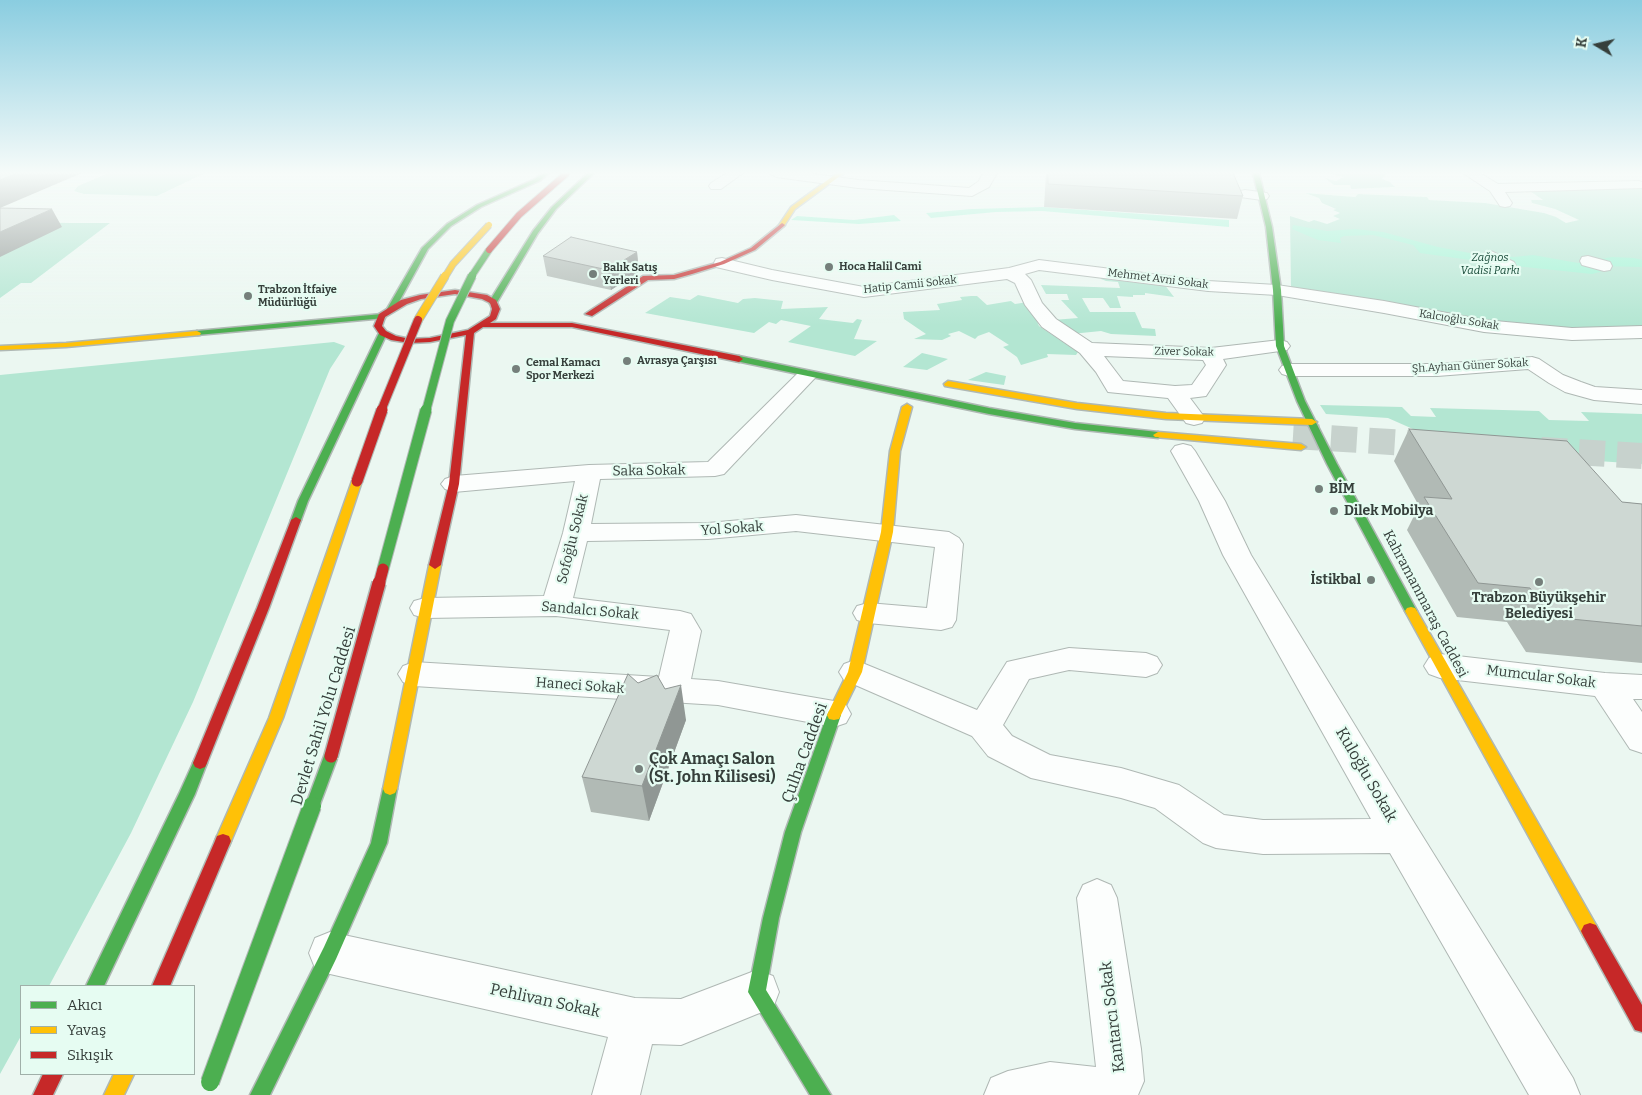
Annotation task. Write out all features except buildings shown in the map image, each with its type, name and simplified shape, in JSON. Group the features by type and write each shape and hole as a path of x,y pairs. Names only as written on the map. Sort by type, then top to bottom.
{"main road":[{"path":"95,985 187,794 263,608 303,501 383,321 425,248 450,224"},
{"path":"161,985 276,718 389,389 416,323 453,264 490,224"},
{"name":"Devlet Sahil Yolu Caddesi","path":"206,1095 327,771 368,629 407,476 450,321 474,271 511,224"},
{"path":"383,321 394,338 410,341 430,340 470,332 483,325 493,317 511,270 541,224"},
{"path":"605,317 584,313 646,278 674,277 722,263 753,249 783,224"},
{"name":"Kahramanmaraş Caddesi","path":"1268,224 1277,290 1280,346 1312,422 1332,464 1440,666 1642,1023"},
{"path":"19,359 383,321 420,297 455,292 484,297 498,306"},
{"path":"0,349 383,321"},
{"path":"483,325 572,325 989,411 1066,424 1175,437 1301,448"},
{"path":"260,1095 330,953 379,843 414,674 425,608 454,484 470,332"},
{"path":"0,358 58,354"},
{"path":"759,363 852,373 975,399 1059,412 1177,428 1293,436"},
{"name":"Çulha Caddesi","path":"757,992 771,918 793,832 834,714 855,672 887,532 895,451 912,408 807,369"},
{"path":"935,382 1077,406 1166,416 1312,422"},
{"path":"1012,427 1117,442"},
{"path":"1314,462 1332,464"},
{"path":"757,992 821,1095"},
{"path":"43,1095 53,1075"},
{"path":"115,1093 124,1075"}],"street":[{"path":"1491,256 1508,266"},
{"name":"Hatip Camii Sokak","path":"722,263 772,275 864,292 1010,273 1039,266"},
{"name":"Mehmet Avni Sokak","path":"1039,266 1208,286 1277,290"},
{"path":"1010,273 1022,280 1034,305 1049,323 1087,350 1106,369 1116,387 1175,392 1198,391 1216,365 1211,354"},
{"name":"Kalcıoğlu Sokak","path":"1277,290 1384,307 1484,326 1572,334 1642,332"},
{"name":"Ziver Sokak","path":"1087,350 1211,354 1280,346"},
{"name":"Şh.Ayhan Güner Sokak","path":"1289,370 1437,370 1532,363 1556,380 1573,387 1594,393 1642,397"},
{"name":"Saka Sokak","path":"454,484 588,472 715,469 807,369"},
{"path":"1175,392 1194,418"},
{"name":"Kuloğlu Sokak","path":"1183,451 1212,501 1238,556 1401,836 1556,1095"},
{"name":"Sofoğlu Sokak","path":"556,606 576,533 588,472"},
{"name":"Yol Sokak","path":"576,533 708,531 796,523 939,538 949,544 941,620 868,613"},
{"name":"Sandalcı Sokak","path":"425,608 556,606 680,621 686,631 672,691"},
{"path":"984,727 1018,670 1069,659 1146,665"},
{"name":"Mumcular Sokak","path":"1440,666 1605,685 1642,687"},
{"path":"855,672 984,727 1000,746 1044,768 1121,783 1166,796 1216,831 1263,837 1401,836"},
{"name":"Haneci Sokak","path":"414,674 718,694 834,714"},
{"path":"1605,685 1642,739"},
{"name":"Kantarcı Sokak","path":"1008,1095 1050,1086 1099,1091 1120,1081 1118,1049 1097,898"},
{"name":"Pehlivan Sokak","path":"330,953 635,1021 681,1022 757,992"},
{"path":"616,1095 635,1021"}],"green space":[{"path":"0,224 109,224 31,283 21,283 0,298"},
{"name":"Zağnos Vadisi Parkı","path":"1290,224 1642,224 1642,328 1569,331 1484,324 1291,290"},
{"path":"1101,275 1164,284 1174,297 1145,293 1145,295 1133,295 1133,297 1117,296 1121,308 1110,308 1103,298 1082,298 1090,312 1135,312 1142,328 1155,329 1156,336 1111,334 1101,331 1071,334 1053,320 1078,318 1061,300 1069,300 1067,294 1046,294 1041,285 1120,288 1118,282 1101,279"},
{"path":"698,295 738,303 743,299 755,298 783,301 781,309 828,307 819,319 853,323 857,319 862,320 854,339 877,341 855,356 788,342 811,326 781,320 776,324 769,322 754,333 645,313 670,297 690,300"},
{"path":"977,296 987,305 1011,301 1015,304 1028,302 1039,326 1078,352 1076,355 1047,354 1048,357 1021,365 1017,357 1003,347 1009,345 989,332 975,339 959,331 948,334 951,336 942,340 914,339 926,334 904,319 903,312 940,310 937,304 962,300 960,297"},
{"path":"334,342 345,346 330,369 193,702 131,833 50,985 20,985 20,1038 0,1074 0,375"},
{"path":"922,353 948,359 927,370 903,367"},
{"path":"986,372 1006,376 1004,385 968,380"},
{"path":"1320,405 1402,407 1411,416 1436,417 1430,408 1539,411 1549,420 1589,421 1581,412 1642,414 1642,464 1465,452 1388,418 1326,414"}],"shaded area":[{"path":"1195,224 1229,224 1229,227"},
{"path":"1293,225 1327,231 1355,229 1383,232 1438,247 1475,254 1514,257 1533,255 1578,263 1612,257 1634,258 1642,260 1642,267 1601,266 1600,272 1592,274 1506,265 1420,253 1413,245 1373,235 1344,236 1340,238 1341,243 1318,240 1292,229"}],"tunnel":[{"path":"1293,436 1441,445"},
{"path":"1541,450 1642,456"}],"traffic: fast":[{"path":"391,309 425,248 450,224"},
{"path":"493,302 541,224"},
{"path":"1268,224 1277,290 1280,346 1301,401 1332,464 1411,611"},
{"path":"383,569 450,321 474,271 489,250"},
{"path":"197,333 382,316"},
{"path":"296,520 303,501 383,333"},
{"path":"739,359 989,411 1075,426 1158,435"},
{"path":"821,1095 757,992 771,918 793,832 834,715"},
{"path":"210,1082 331,756"},
{"path":"95,985 200,763"},
{"path":"260,1095 330,953 379,843 390,789"}],"traffic: slow":[{"path":"418,320 453,264 489,225"},
{"path":"0,348 66,345 197,333"},
{"path":"948,384 1077,406 1166,416 1312,422"},
{"path":"834,715 855,672 887,532 895,451 907,407"},
{"path":"1158,435 1301,447"},
{"path":"223,841 276,718 357,481"},
{"path":"390,789 435,565"},
{"path":"1411,611 1590,931"},
{"path":"114,1095 124,1075"}],"traffic: jam":[{"path":"489,250 511,224"},
{"path":"589,314 646,278 674,277 690,273 722,263 753,249 782,225"},
{"path":"455,292 484,297 493,302 496,309 493,317 470,332 430,340 410,341 394,338 383,333 378,326 382,316 404,302 420,297 455,292"},
{"path":"357,481 389,389 418,320"},
{"path":"483,325 572,325 739,359"},
{"path":"435,565 454,484 470,332"},
{"path":"200,763 263,608 296,520"},
{"path":"331,756 383,569"},
{"path":"161,985 223,841"},
{"path":"1590,931 1642,1023"},
{"path":"43,1095 53,1075"}],"place":[{"name":"Hoca Halil Cami","path":"829,267"},
{"name":"Balık Satış Yerleri","path":"593,274"},
{"name":"Trabzon İtfaiye Müdürlüğü","path":"248,296"},
{"name":"Avrasya Çarşısı","path":"627,361"},
{"name":"Cemal Kamacı Spor Merkezi","path":"516,369"},
{"name":"BİM","path":"1319,489"},
{"name":"Dilek Mobilya","path":"1334,511"},
{"name":"İstikbal","path":"1371,580"},
{"name":"Trabzon Büyükşehir Belediyesi","path":"1539,582"},
{"name":"Çok Amaçı Salon (St. John Kilisesi)","path":"639,769"}]}
